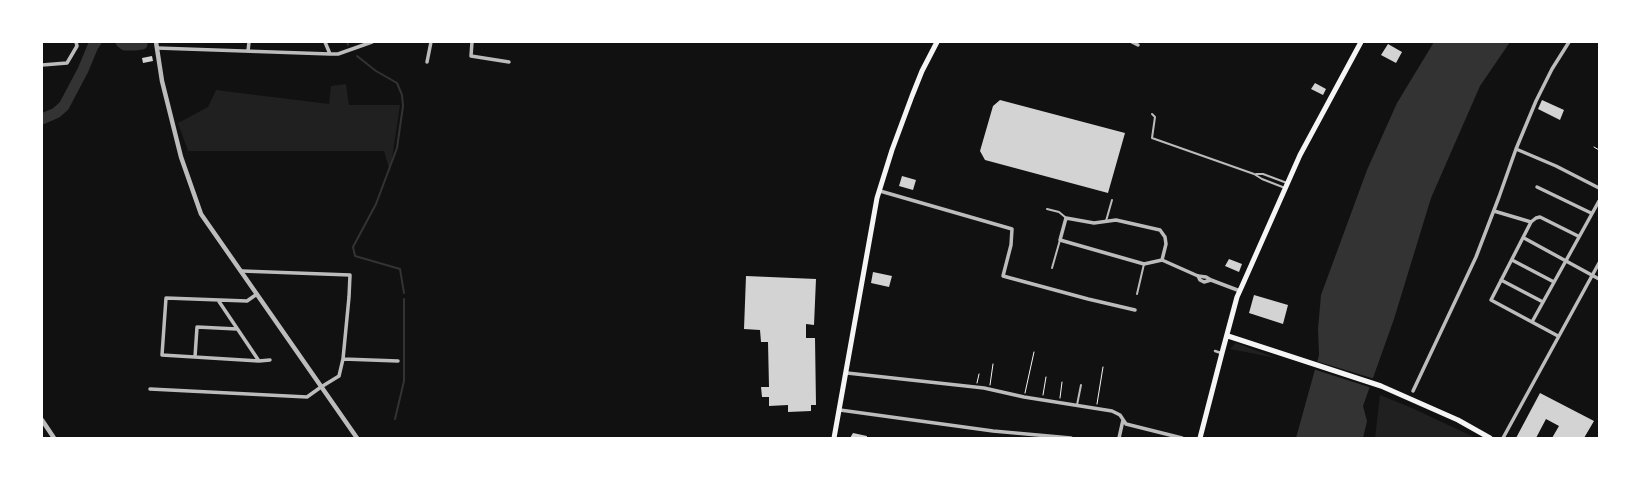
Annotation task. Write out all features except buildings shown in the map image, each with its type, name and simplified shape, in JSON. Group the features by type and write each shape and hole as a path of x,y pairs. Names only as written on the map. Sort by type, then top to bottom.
{"main road":[{"path":"834,438 880,191 892,150 912,96 922,71 937,42"},
{"path":"1200,438 1240,291 1300,155 1360,42"},
{"path":"1228,336 1381,386 1458,420 1490,438"}],"street":[{"path":"42,65 67,63 77,46 76,42"},
{"path":"156,42 162,81 181,157 193,196 201,214 357,438"},
{"path":"248,51 249,42"},
{"path":"325,42 330,54"},
{"path":"157,48 338,54 372,42"},
{"path":"427,62 431,42"},
{"path":"472,42 471,56 509,62"},
{"path":"1132,42 1138,45"},
{"path":"1413,391 1473,262 1494,211 1516,149 1552,69 1569,42"},
{"path":"1516,149 1556,166 1599,188"},
{"path":"1537,187 1591,213"},
{"path":"880,191 1012,229 1011,244 1003,276 1135,310"},
{"path":"1532,322 1566,261 1578,236 1599,201"},
{"path":"1494,211 1531,222"},
{"path":"1558,336 1491,300 1531,222 1540,217 1578,236"},
{"path":"1162,260 1166,244 1165,237 1160,230 1116,220 1105,222 1087,222 1066,218 1060,240 1144,264 1162,260 1198,276 1200,280 1204,282 1211,280 1240,291"},
{"path":"1524,238 1599,279"},
{"path":"1512,260 1554,282"},
{"path":"1503,438 1599,263"},
{"path":"150,389 297,398 307,397 339,376 343,359 350,275 242,271"},
{"path":"1501,280 1543,302"},
{"path":"257,294 247,301 166,298 162,355 259,361 270,360"},
{"path":"218,300 259,361"},
{"path":"195,357 197,327 237,329"},
{"path":"1215,351 1222,353"},
{"path":"343,359 398,361"},
{"path":"847,373 977,387 1024,397 1112,411 1120,415 1126,424 1182,438"},
{"path":"840,410 993,431 1071,438"},
{"path":"1119,438 1123,418"},
{"path":"42,420 54,438"}],"lane":[{"path":"1152,114 1155,117 1152,138 1254,174 1264,180 1286,185"},
{"path":"1254,174 1263,174 1286,185"},
{"path":"1105,222 1112,200"},
{"path":"1047,209 1060,212 1066,218"},
{"path":"1052,268 1060,240"},
{"path":"1137,294 1144,264"},
{"path":"1077,405 1081,385"}],"path":[{"path":"1594,147 1599,150"},
{"path":"1024,397 1034,352"},
{"path":"989,389 993,364"},
{"path":"1096,408 1103,366"},
{"path":"977,387 979,374"},
{"path":"1042,400 1046,377"},
{"path":"1059,403 1062,382"}],"shaded area":[{"path":"1434,42 1510,42 1480,86 1431,198 1394,319 1363,406 1367,421 1363,438 1296,438 1319,355 1318,329 1321,295 1367,170 1397,103"},
{"path":"346,84 349,105 400,105 390,172 384,151 188,151 178,123 208,107 216,90 329,104 331,86"},
{"path":"1236,343 1276,358 1230,349"},
{"path":"1380,395 1412,408 1476,438 1375,438"}],"pier":[{"path":"1316,361 1375,379 1372,388 1313,369"}],"waterway":[{"path":"42,119 56,113 64,106 96,42"},
{"path":"121,42 125,45 142,44 142,42"},
{"path":"357,56 376,71 397,83 402,95 403,106 397,148 376,204 353,247 355,256 400,269 404,293"},
{"path":"395,419 404,381 404,299"}]}
